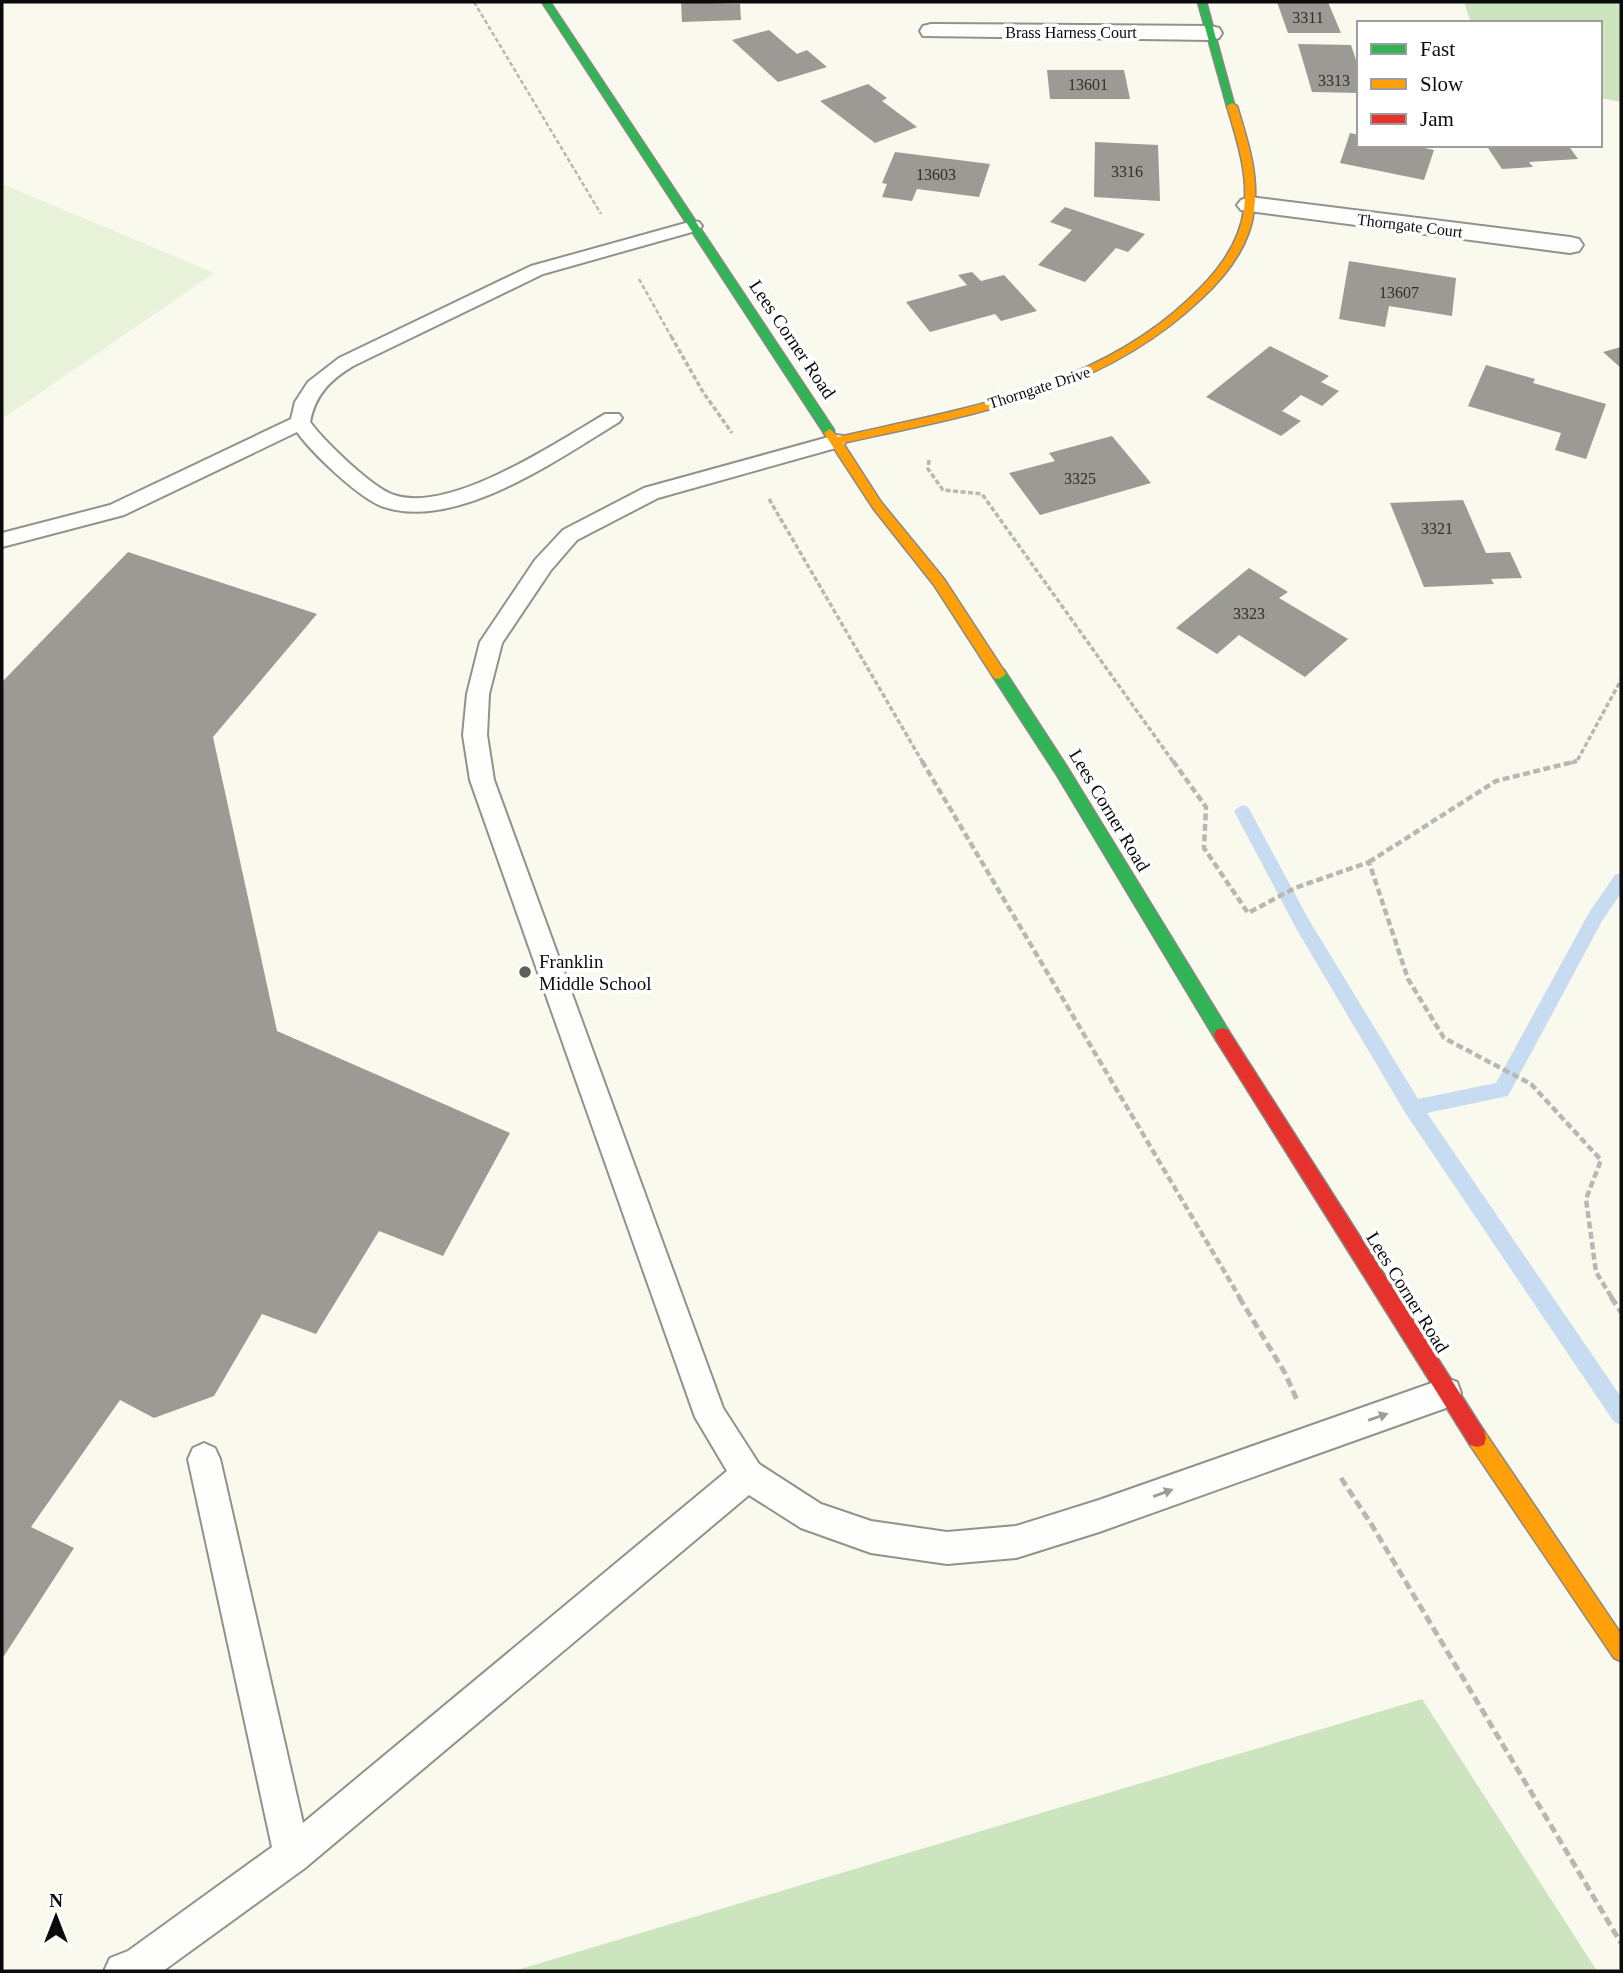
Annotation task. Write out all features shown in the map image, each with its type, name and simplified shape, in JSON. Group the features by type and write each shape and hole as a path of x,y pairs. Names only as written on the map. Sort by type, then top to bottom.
{"street":[{"name":"Lees Corner Road","path":"546,2 877,505 939,582 1062,771 1239,1062 1446,1392 1621,1651"},
{"name":"Thorngate Drive","path":"836,441 1016,397 1081,376 1136,348 1177,320 1206,294 1240,247 1250,205 1250,169 1202,2"},
{"name":"Brass Harness Court","path":"931,31 1211,33"},
{"name":"Thorngate Court","path":"1250,205 1570,245"}],"lane":[{"path":"612,418 481,491 452,500 420,503 397,503 379,497 323,450 300,422 302,407 323,376 346,362 537,270 693,226"},
{"path":"2,540 117,510 300,422"},
{"path":"836,441 651,493 570,535 543,565 491,642 478,694 475,735 482,780 711,1416 748,1475 812,1517 871,1537 947,1548 1016,1542 1099,1516 1446,1392"},
{"path":"204,1459 292,1855"},
{"path":"123,1971 136,1968 292,1855 748,1475"}],"path":[{"path":"474,2 621,246 703,392 751,465 1090,1048 1285,1373 1315,1438 1373,1527 1621,1944"},
{"path":"912,422 930,449 928,469 943,491 982,494 1206,807 1204,848 1248,913 1295,888 1369,862 1496,781 1577,761 1621,680"},
{"path":"1369,862 1408,979 1444,1038 1531,1084 1601,1160 1586,1199 1587,1211 1596,1272 1621,1312"}],"green space":[{"path":"1464,2 1621,3 1621,102 1602,98 1602,21 1470,21"},
{"path":"2,184 214,273 2,419"},
{"path":"1422,1699 1597,1971 514,1971"}],"building":[{"path":"681,2 740,4 741,20 682,22"},
{"path":"1277,2 1328,2 1341,33 1288,33"},
{"path":"769,30 797,54 807,50 827,67 778,82 732,40"},
{"path":"1298,44 1351,45 1357,63 1357,93 1312,92"},
{"path":"1047,70 1124,70 1130,99 1050,99"},
{"path":"868,84 887,98 882,101 917,127 875,143 820,101"},
{"path":"1350,133 1357,135 1357,147 1420,147 1434,150 1424,180 1340,163"},
{"path":"1095,142 1158,145 1160,201 1094,197"},
{"path":"1487,147 1569,147 1578,159 1529,162 1533,167 1502,169"},
{"path":"895,152 990,164 979,197 917,189 912,201 882,197 887,184 882,183"},
{"path":"1065,207 1145,234 1128,252 1116,248 1085,282 1038,265 1072,230 1050,222"},
{"path":"1349,261 1456,278 1452,316 1389,306 1385,327 1339,319"},
{"path":"972,272 981,281 1004,275 1037,311 1001,321 995,314 930,332 906,302 967,285 958,275"},
{"path":"1270,346 1329,376 1321,382 1339,391 1322,406 1301,395 1282,411 1301,421 1281,436 1206,397"},
{"path":"1621,347 1621,368 1603,352"},
{"path":"1486,365 1535,379 1533,383 1606,404 1586,459 1555,450 1561,433 1468,406"},
{"path":"1112,436 1151,483 1040,515 1009,473 1055,461 1049,453"},
{"path":"1463,500 1486,553 1510,552 1522,578 1491,579 1494,584 1424,587 1390,503"},
{"path":"128,552 317,614 213,737 277,1031 510,1133 443,1256 379,1231 316,1334 262,1314 214,1396 154,1418 120,1400 31,1527 74,1548 2,1659 2,682"},
{"path":"1249,568 1288,592 1279,598 1348,639 1305,677 1239,635 1217,654 1176,628"}],"waterway":[{"path":"1242,811 1303,925 1413,1108"},
{"path":"1413,1108 1502,1090 1596,916 1621,880"},
{"path":"1413,1108 1621,1415"}],"traffic: fast":[{"path":"546,2 830,433"},
{"path":"1202,2 1232,106"},
{"path":"999,674 1062,771 1222,1035"}],"traffic: slow":[{"path":"836,441 986,407 1035,392 1083,374 1128,352 1170,323 1207,288 1234,252 1244,232 1249,210 1250,184 1243,144 1232,106"},
{"path":"830,433 877,505 939,582 999,674"},
{"path":"1477,1438 1621,1651"}],"traffic: jam":[{"path":"1222,1035 1477,1438"}],"place":[{"name":"Franklin Middle School","path":"525,972"}]}
